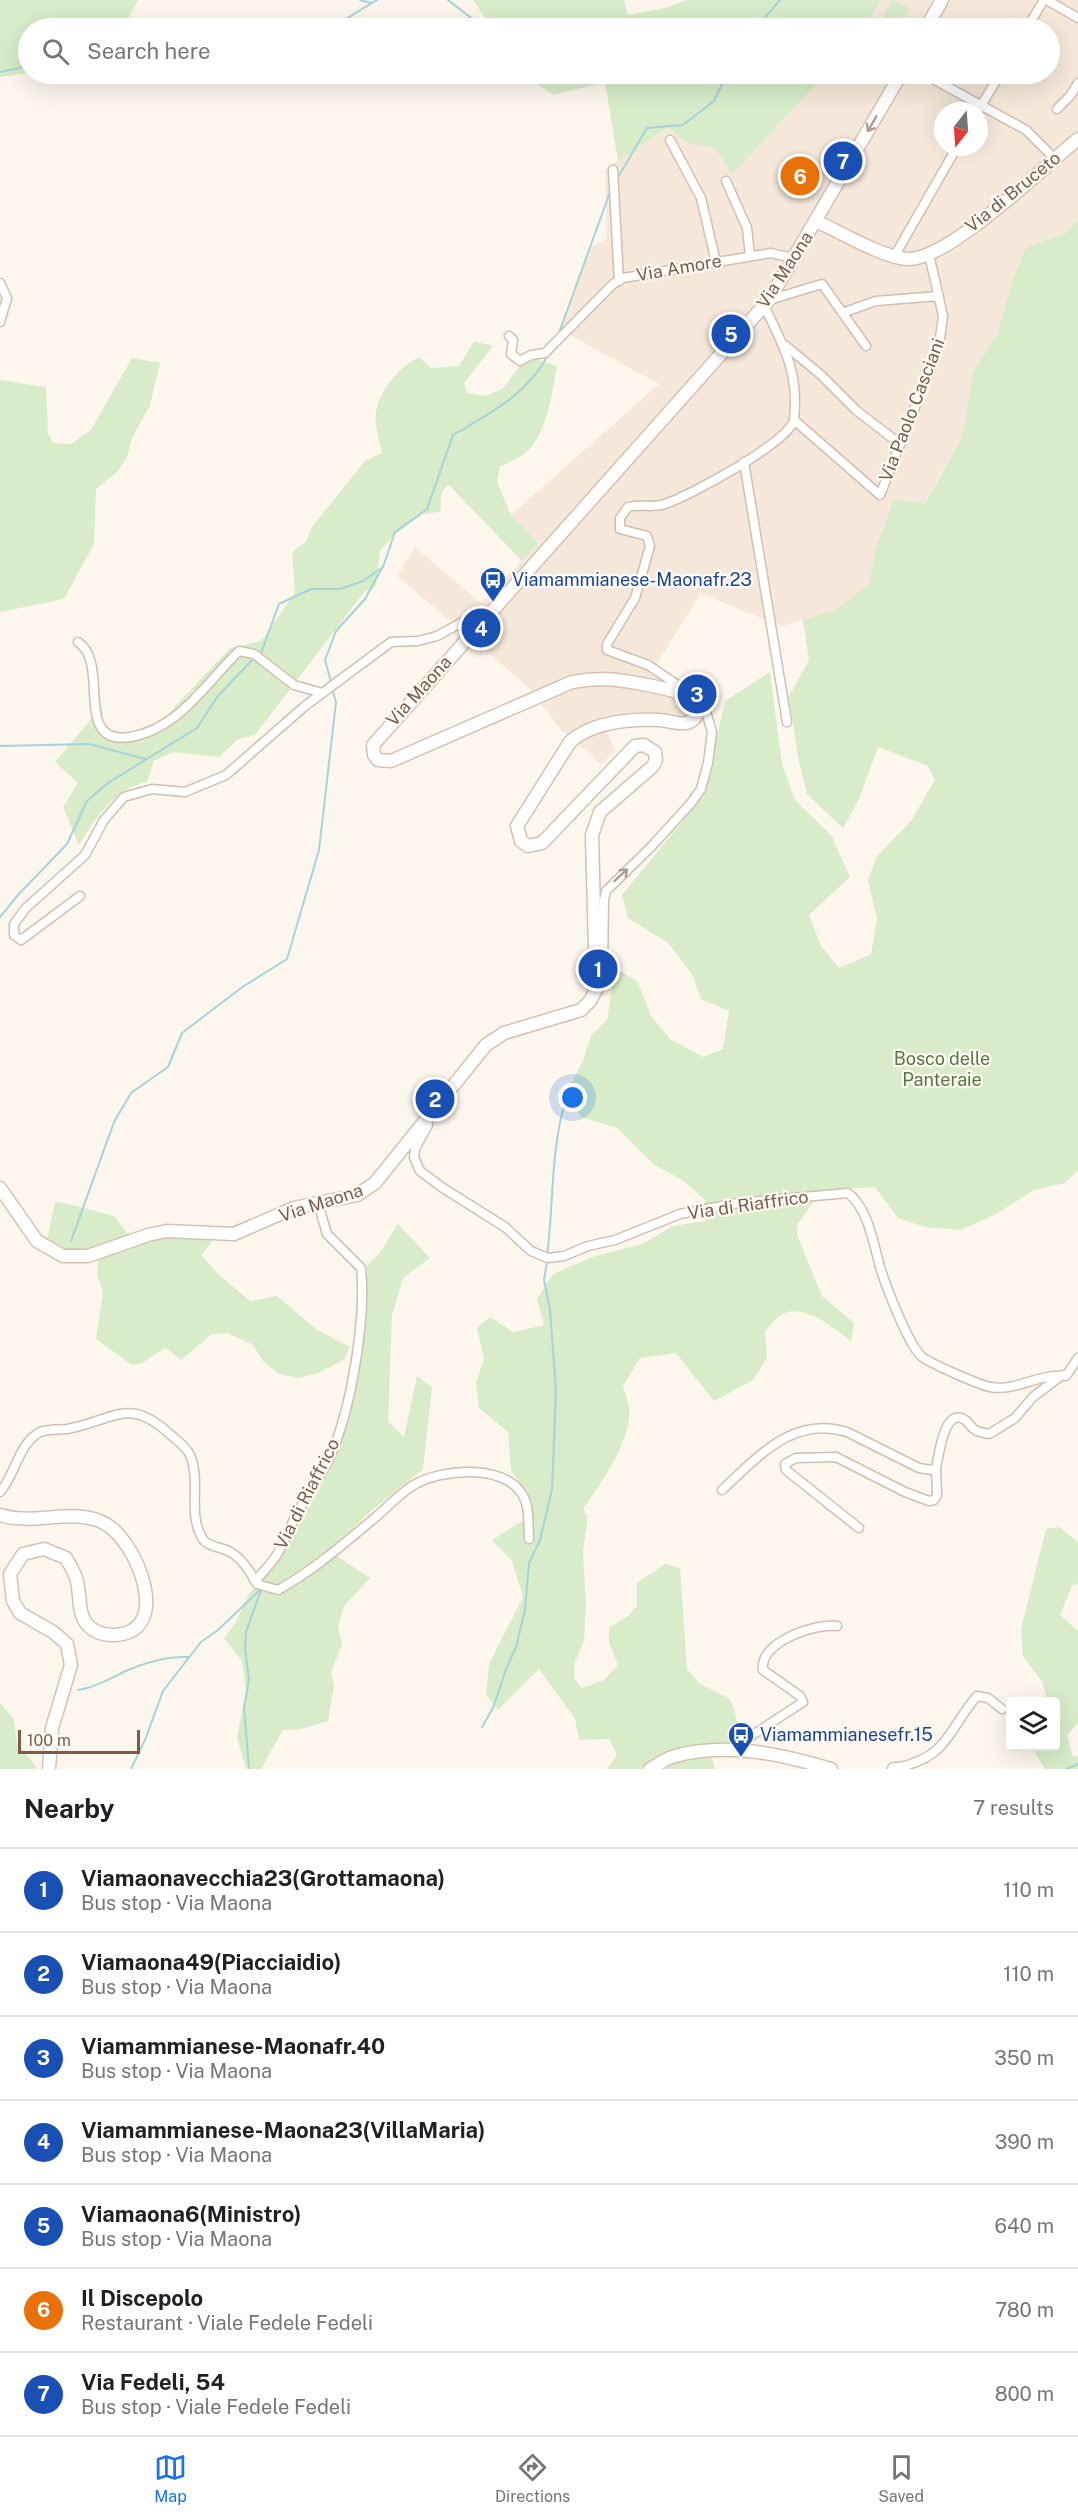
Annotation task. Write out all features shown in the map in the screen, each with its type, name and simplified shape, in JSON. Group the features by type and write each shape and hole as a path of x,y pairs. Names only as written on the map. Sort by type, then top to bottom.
{"main road":[{"path":"932,18 942,0"},
{"name":"Via Maona","path":"699,708 695,698 681,692 606,679 572,682 391,762 378,760 373,752 376,740 767,303 895,84"},
{"name":"Via di Bruceto","path":"816,221 894,257 912,259 929,254 994,212 1078,139"},
{"path":"596,990 592,835 600,812 653,766 656,760 655,752 644,745 635,746 542,843 528,846 521,841 517,826 570,742 582,732 595,727 641,720 687,723 695,718 699,708"},
{"name":"Via Maona","path":"0,1188 37,1241 63,1257 88,1256 148,1235 167,1231 234,1234 294,1208 357,1195 367,1190 486,1045 504,1033 581,1010 596,990"},
{"path":"0,1515 18,1520 75,1516 105,1523 115,1531 132,1555 145,1585 148,1607 141,1622 128,1634 111,1635 95,1633 84,1621 76,1578 66,1558 44,1549 23,1554 10,1574 13,1601 20,1613 53,1632 67,1644 71,1665 52,1728 49,1769"},
{"path":"650,1769 673,1756 730,1750 768,1753 831,1769"},
{"path":"895,1769 901,1769"}],"street":[{"path":"1033,18 1045,0 1078,18"},
{"path":"1057,109 1070,96 1078,83"},
{"path":"940,84 970,102"},
{"path":"984,102 994,84"},
{"path":"988,112 1026,130 1054,158"},
{"path":"670,140 701,198 716,262"},
{"path":"894,257 952,156"},
{"path":"613,170 619,281"},
{"path":"726,181 747,228 750,256"},
{"name":"Via Amore","path":"509,336 513,340 511,354 519,361 531,355 544,353 619,281 639,274 771,253 792,258"},
{"name":"Via Paolo Casciani","path":"794,420 880,495 939,346 943,316 929,254"},
{"path":"0,283 7,298 0,322"},
{"path":"681,692 679,686 648,665 607,650 607,644 635,598 650,546 649,538 621,530 619,522 621,514 628,507 663,505 698,490 786,434 794,420 796,402 794,375 767,303 822,284 866,346"},
{"path":"842,313 876,301 939,296"},
{"path":"783,344 821,375 857,411 900,444"},
{"path":"744,462 787,722"},
{"path":"80,896 21,940 14,936 14,924 26,908 85,855 104,820 124,797 152,789 185,792 226,775 322,693 391,642 437,636 481,612 489,613"},
{"path":"78,642 84,646 93,667 95,718 102,729 110,735 128,738 153,730 180,715 216,673 239,651 254,654 294,685 322,693"},
{"name":"Via Maona","path":"596,990 603,968 606,891 691,803 701,789 708,763 712,732 706,712 699,708"},
{"name":"Via di Riaffrico","path":"433,1112 415,1149 414,1157 420,1171 505,1227 531,1251 548,1258 564,1256 588,1245 615,1240 680,1214 738,1203 848,1193 865,1217 888,1287 921,1357 990,1387 1004,1388 1033,1379 1064,1376"},
{"name":"Via di Riaffrico","path":"318,1203 327,1234 362,1268 363,1283 354,1358 337,1439 275,1557 255,1581 257,1584 278,1590 327,1556 413,1486 440,1474 479,1472 496,1476 512,1484 522,1494 527,1509 529,1539"},
{"path":"859,1528 786,1470 785,1464 796,1458 836,1456 905,1492 929,1501 934,1500 937,1495 936,1468 944,1431 950,1420 965,1419 974,1430 989,1434 1015,1419 1034,1397 1064,1376 1078,1358"},
{"path":"1064,1376 1078,1377"},
{"path":"0,1492 6,1485 26,1445 41,1432 68,1429 131,1411 157,1422 190,1452 196,1474 196,1521 201,1538 211,1545 230,1551 245,1563 255,1581"},
{"path":"722,1490 784,1437 810,1429 835,1428 919,1468 932,1470 936,1468"},
{"path":"730,1750 802,1702 800,1696 763,1670 764,1659 781,1641 811,1628 837,1626"},
{"path":"895,1769 928,1758 945,1744 977,1696 988,1698 1002,1709"}],"shaded area":[{"path":"880,0 1078,0 1078,219 1066,233 1026,247 1012,282 997,335 973,372 962,437 924,503 875,551 869,584 833,611 782,626 701,594 655,666 695,695 682,730 649,724 605,730 616,750 601,764 562,731 527,686 397,576 415,547 481,603 539,544 511,515 659,384 559,329 592,246 607,239 605,170 668,126 688,143 715,148 732,173 817,84 1060,84 1060,18 871,18"}],"green space":[{"path":"0,0 138,0 128,18 18,18 18,74 0,77"},
{"path":"473,0 624,0 628,15 666,8 685,0 880,0 871,18 485,18"},
{"path":"892,0 910,8 904,18 882,18"},
{"path":"539,84 597,84 554,95"},
{"path":"605,84 817,84 732,174 715,148 688,143 668,127 618,161"},
{"name":"Bosco delle Panteraie","path":"1078,219 1078,1170 1065,1183 1034,1190 996,1214 961,1230 925,1227 898,1218 875,1187 822,1190 797,1225 797,1235 822,1296 854,1323 851,1341 816,1317 796,1311 787,1312 776,1319 765,1332 767,1358 753,1380 714,1401 676,1353 640,1358 623,1386 629,1408 629,1420 621,1447 583,1509 588,1517 583,1551 586,1605 584,1641 575,1662 574,1678 582,1688 604,1680 618,1665 609,1642 609,1627 628,1616 637,1606 637,1583 665,1564 680,1568 687,1669 699,1683 729,1698 736,1717 736,1727 728,1746 668,1754 641,1769 607,1769 617,1755 609,1739 579,1740 575,1719 539,1669 498,1710 486,1695 489,1664 523,1597 512,1561 492,1540 532,1515 527,1493 511,1471 508,1432 479,1408 476,1383 484,1358 477,1328 490,1317 513,1332 544,1325 537,1299 553,1274 595,1256 642,1244 673,1226 705,1221 705,1200 684,1181 653,1164 617,1128 581,1117 568,1089 583,1061 591,1036 607,1020 615,968 638,982 651,1016 670,1039 703,1057 723,1049 729,1011 701,999 692,974 668,943 628,918 622,895 704,795 725,701 770,672 782,764 795,800 831,835 850,877 809,915 821,946 839,968 871,954 877,919 868,880 877,856 911,821 935,780 928,766 878,747 859,799 843,828 807,794 798,757 789,696 809,660 803,620 833,611 869,584 875,551 894,500 925,503 962,437 973,372 997,335 1012,282 1026,247 1066,233"},
{"path":"474,341 493,346 464,383 467,393 486,396 502,389 520,366 536,359 557,366 547,415 537,439 521,456 500,466 497,482 511,515 539,544 522,561 449,485 442,491 440,512 423,514 394,535 380,551 376,586 365,591 255,735 237,740 219,757 173,752 154,761 147,782 125,791 107,806 79,845 63,807 78,783 55,762 92,718 104,727 121,733 142,732 168,714 230,648 261,641 295,593 292,552 306,542 312,527 365,461 382,453 376,413 380,399 388,385 399,372 419,357 431,368 459,366"},
{"path":"132,358 160,363 150,405 132,438 127,458 117,472 96,489 94,544 64,599 0,612 0,380 46,387 48,433 53,443 71,444 91,430"},
{"path":"55,1202 114,1216 128,1234 213,1241 201,1255 219,1275 250,1301 277,1296 317,1330 350,1347 344,1360 316,1374 298,1378 279,1374 263,1361 253,1345 228,1333 212,1334 181,1360 166,1348 142,1363 132,1365 96,1339 103,1292 97,1274 98,1260 84,1251 61,1249 47,1239"},
{"path":"398,1224 430,1258 403,1278 392,1315 388,1421 404,1437 417,1376 432,1387 423,1469 371,1511 329,1551 370,1578 344,1606 338,1626 342,1645 331,1672 334,1686 328,1721 301,1729 283,1730 261,1769 246,1769 237,1737 246,1691 242,1661 224,1638 235,1624 249,1594 272,1567 320,1488 337,1452 354,1384 366,1303 367,1265 379,1254"},
{"path":"1059,1527 1078,1542 1078,1583 1072,1586 1060,1615 1078,1631 1078,1723 1067,1735 1073,1757 1078,1756 1078,1769 1045,1769 1034,1751 1060,1751 1060,1697 1046,1697 1043,1683 1023,1656 1021,1629 1046,1529"},
{"path":"0,1703 14,1719 17,1743 38,1769 0,1769"},
{"path":"711,1755 715,1769 659,1769 677,1761"}],"waterway":[{"path":"360,0 371,3"},
{"path":"347,18 377,0"},
{"path":"448,0 471,18"},
{"path":"765,18 780,0"},
{"path":"0,72 18,68"},
{"path":"617,179 647,128 683,125 714,101 722,84"},
{"path":"559,333 610,192"},
{"path":"258,654 262,651 279,604 311,589 340,589 363,581 383,567 395,532 427,509 453,435 494,411 519,392 540,369 548,355"},
{"path":"331,682 325,660 336,631 365,599 382,568"},
{"path":"0,917 67,844 87,801 108,783 197,728 217,697 254,658"},
{"path":"71,1241 114,1122 131,1093 168,1067 182,1033 241,988 287,959 319,850 336,702 332,688"},
{"path":"0,746 89,744 145,759"},
{"path":"547,1256 555,1155 567,1096"},
{"path":"482,1727 493,1708 516,1647 525,1610 529,1563 540,1540 552,1489 556,1391 550,1309 544,1280 547,1262"},
{"path":"131,1769 145,1740 163,1691 201,1642 218,1630 262,1588"},
{"path":"249,1769 244,1708 249,1680 245,1649 246,1632 261,1590"},
{"path":"78,1690 150,1662 173,1657 189,1657"},
{"path":"1067,1769 1078,1764"}],"place":[{"name":"Via Fedeli, 54","path":"843,161"},
{"name":"Il Discepolo","path":"800,176"},
{"name":"Viamaona6(Ministro)","path":"731,334"},
{"name":"Viamammianese-Maonafr.23","path":"493,603"},
{"name":"Viamammianese-Maona23(VillaMaria)","path":"481,628"},
{"name":"Viamammianese-Maonafr.40","path":"697,694"},
{"name":"Viamaonavecchia23(Grottamaona)","path":"598,969"},
{"name":"Viamaona49(Piacciaidio)","path":"435,1099"},
{"name":"Viamammianesefr.15","path":"741,1758"}]}
